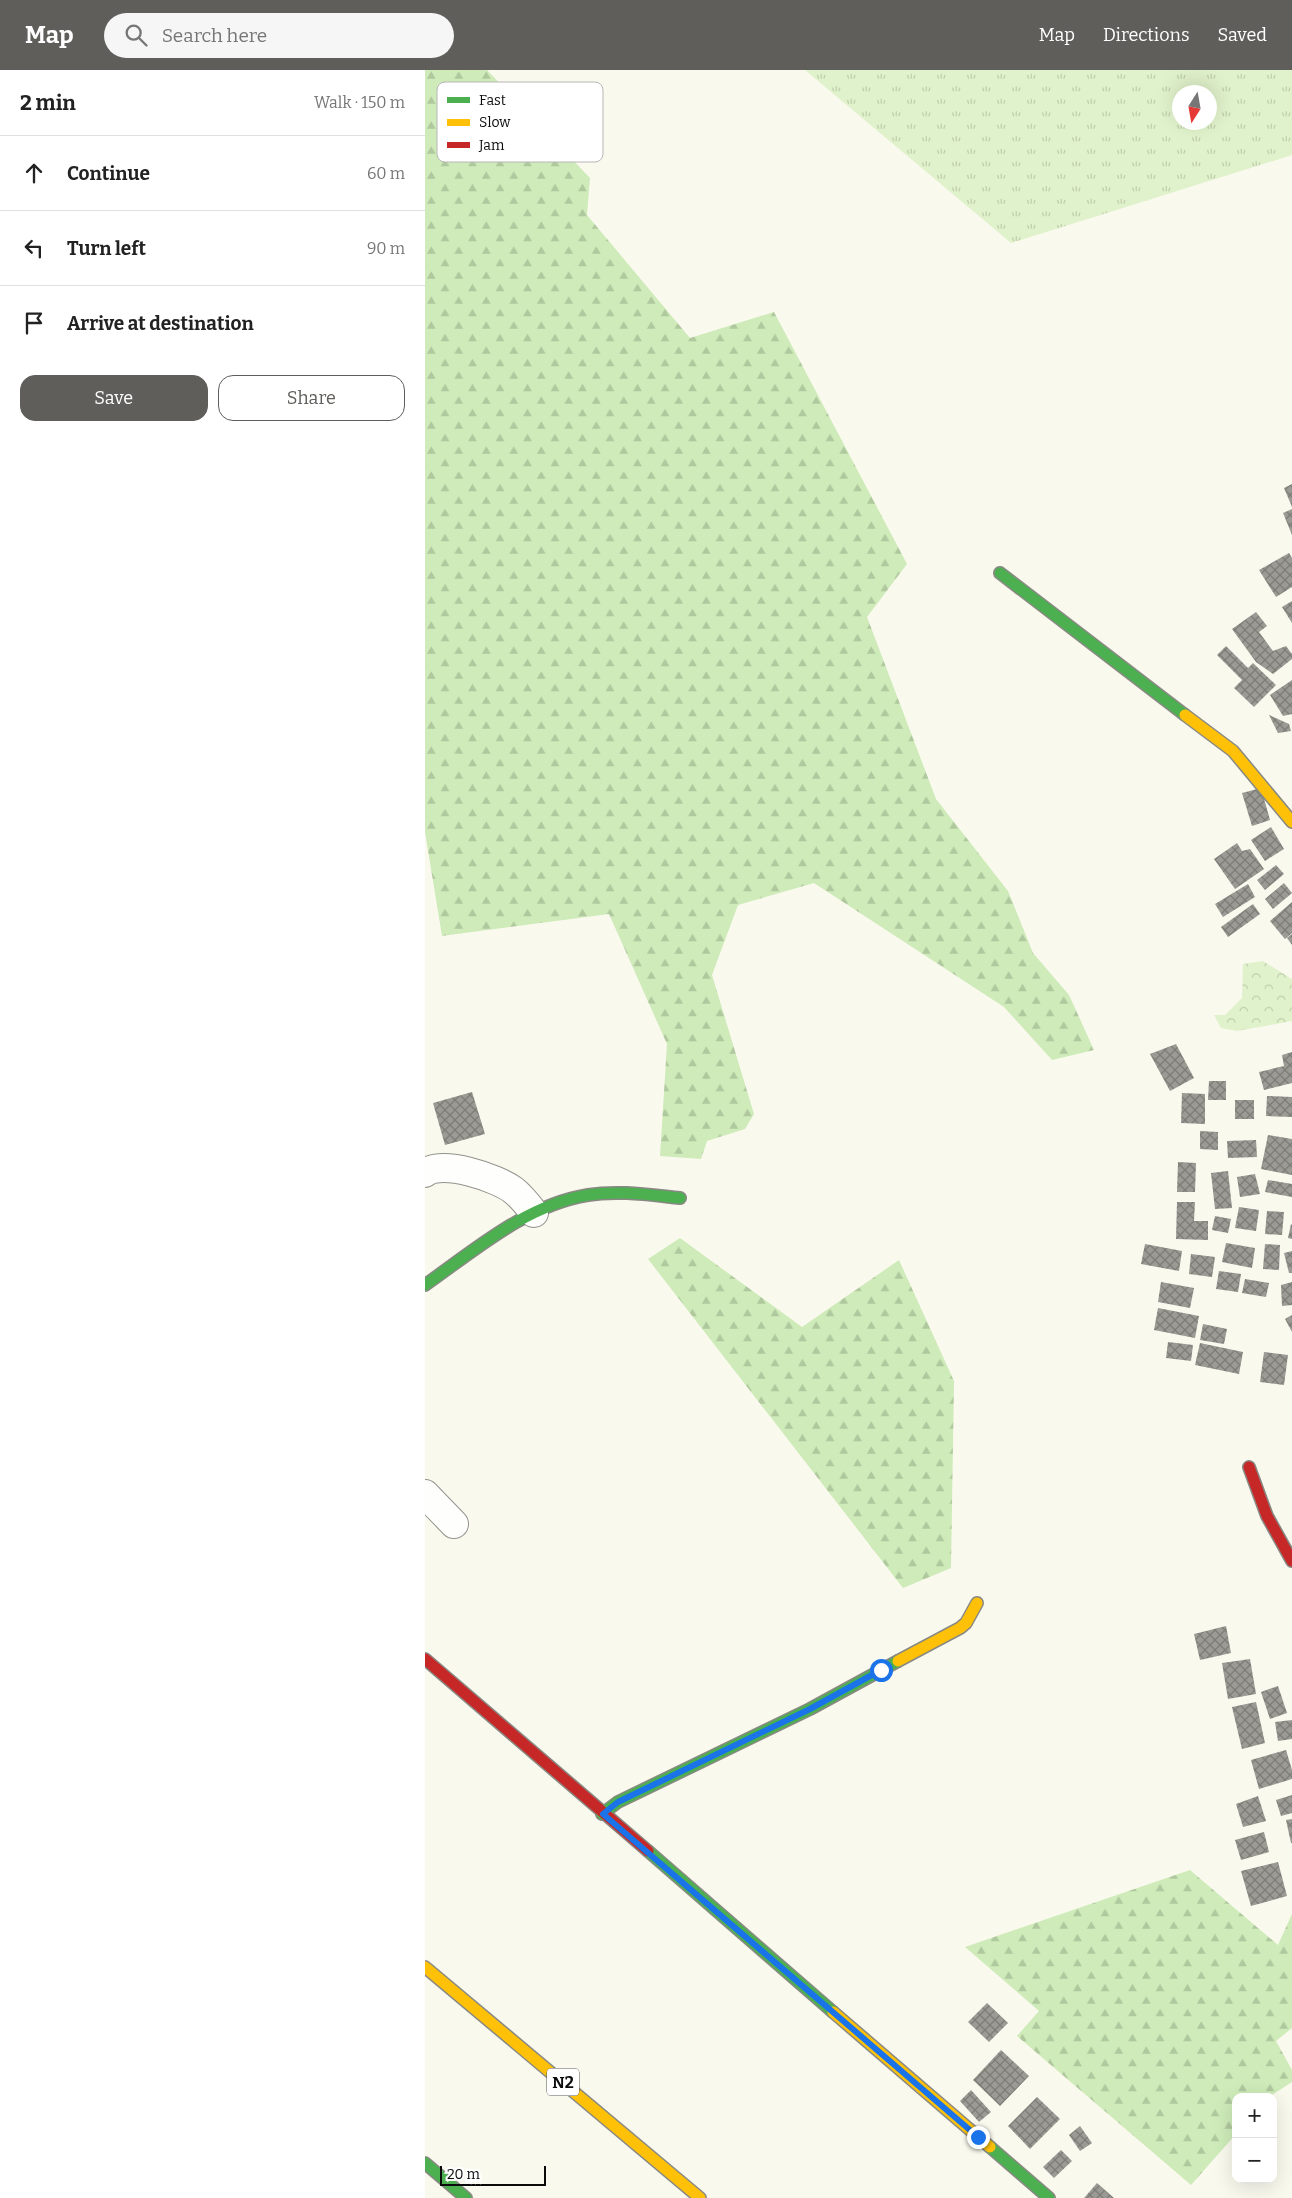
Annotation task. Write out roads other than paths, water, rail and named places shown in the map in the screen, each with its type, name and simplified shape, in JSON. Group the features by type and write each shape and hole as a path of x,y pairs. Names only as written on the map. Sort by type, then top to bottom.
{"main road":[{"path":"1000,574 1233,751 1292,822"},
{"path":"425,1285 534,1212 577,1196 625,1193 680,1198"},
{"path":"1249,1468 1263,1510 1275,1537 1292,1562"},
{"path":"603,1814 618,1802 810,1709 960,1628 966,1623 977,1603"},
{"path":"425,1659 1049,2198"},
{"name":"N2","path":"425,1967 700,2198"},
{"path":"425,2164 466,2198"}],"street":[{"path":"425,1173 439,1168 462,1171 498,1180 514,1191 534,1212"},
{"path":"425,1494 454,1524"}]}
